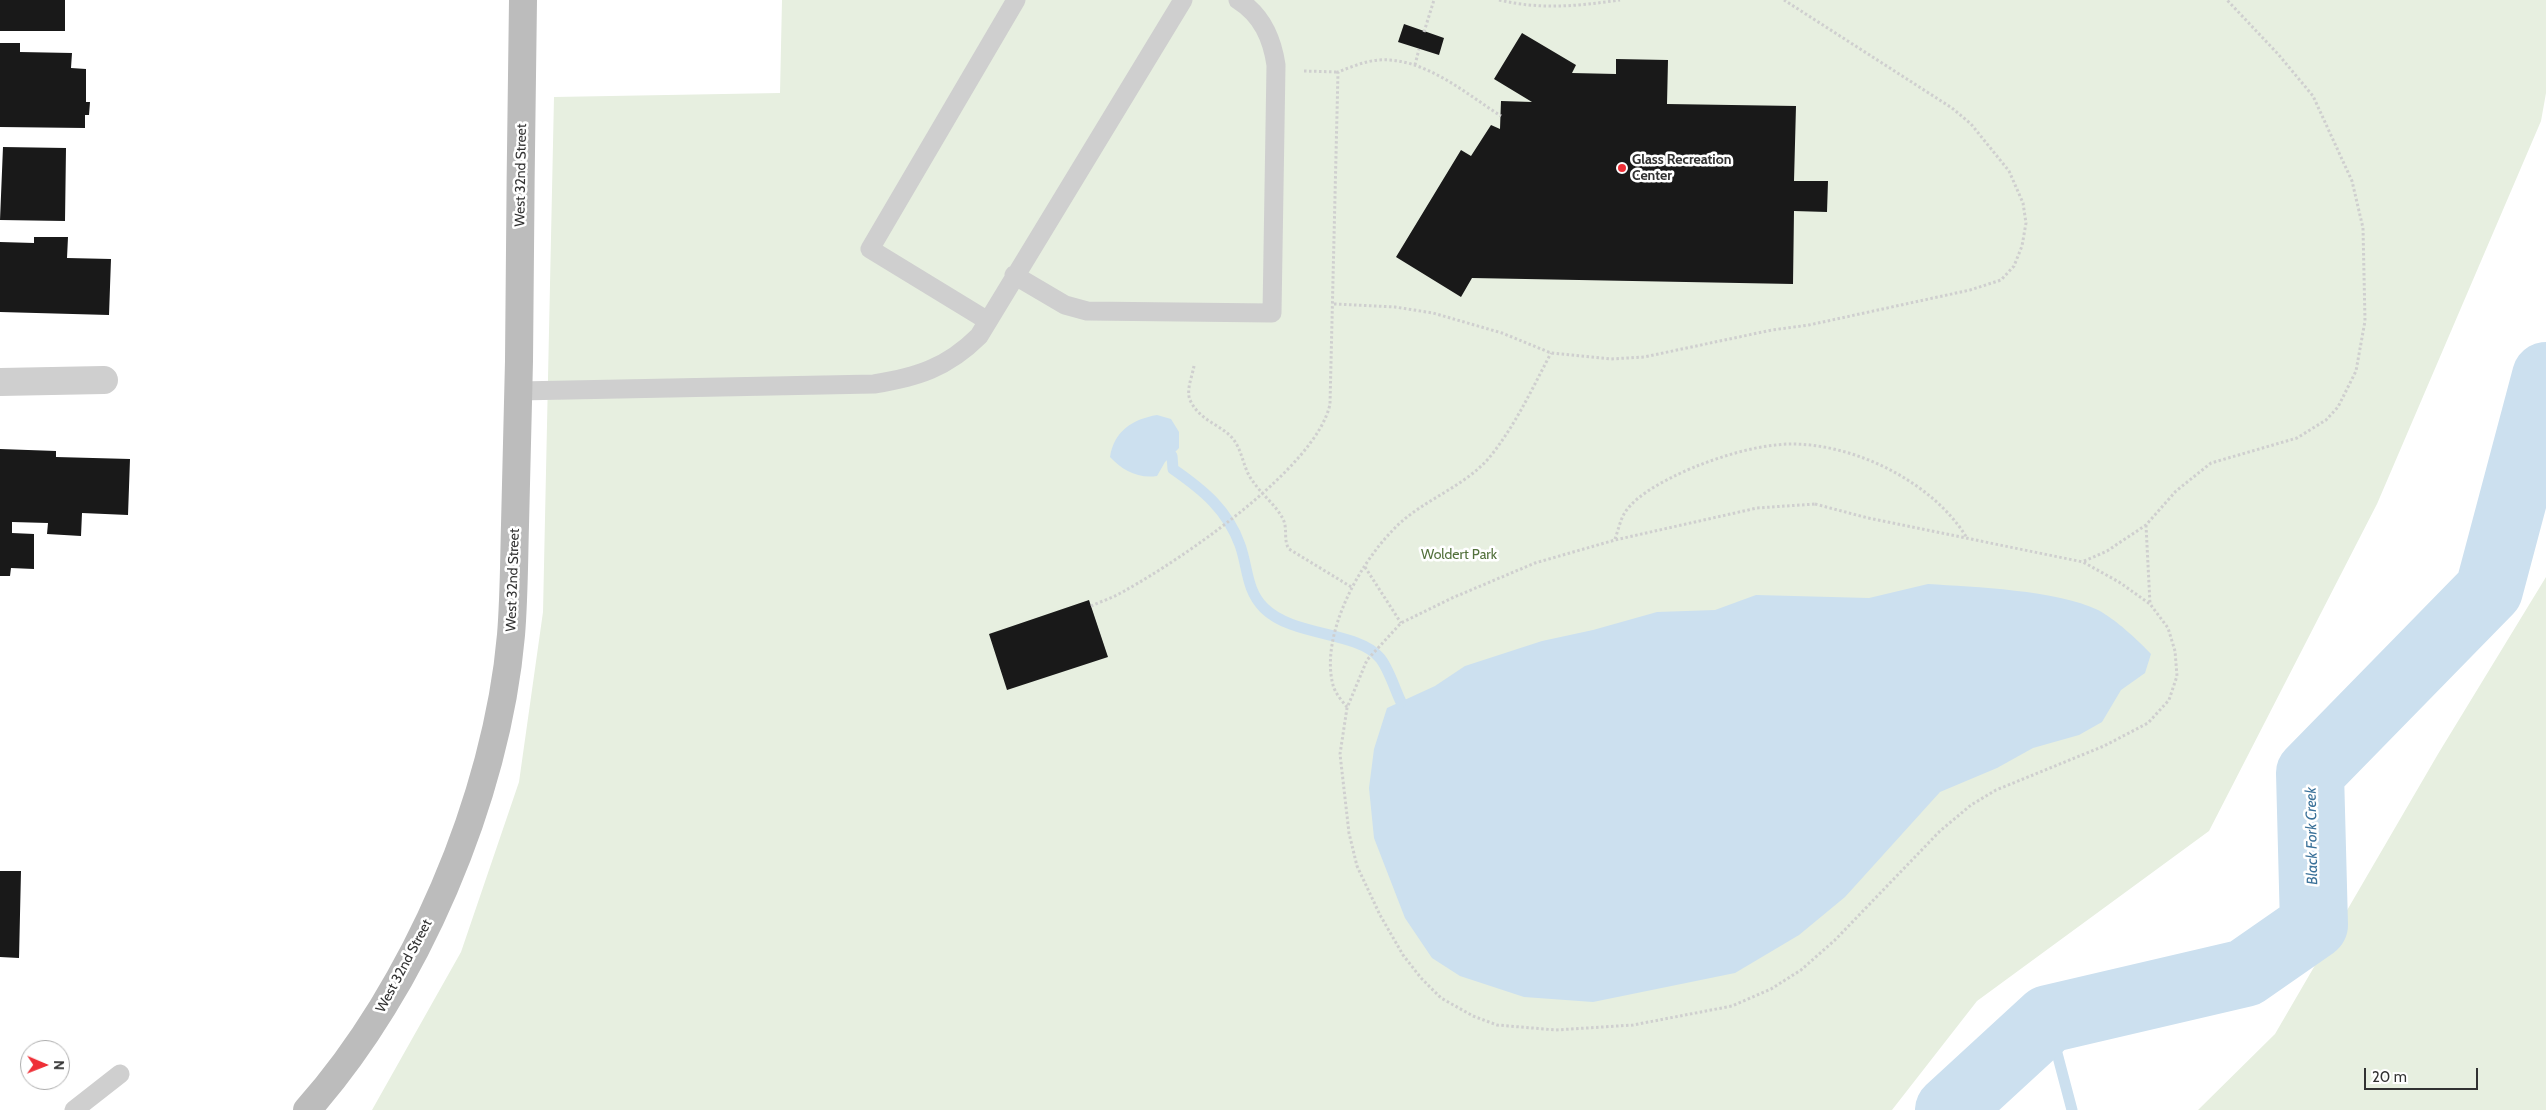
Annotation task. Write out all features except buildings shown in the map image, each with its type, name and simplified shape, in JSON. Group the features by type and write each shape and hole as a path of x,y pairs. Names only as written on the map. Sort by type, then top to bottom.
{"street":[{"name":"West 32nd Street","path":"306,1110 344,1067 371,1027 419,942 457,853 487,763 498,718 511,636 518,391 523,0"},
{"path":"0,382 104,380"}],"lane":[{"path":"988,321 870,249 1016,0"},
{"path":"518,391 874,384 922,374 943,364 964,351 979,336 1014,275 1182,0"},
{"path":"1014,275 1066,305 1087,311 1272,313 1276,65 1273,46 1266,28 1256,14 1238,0"},
{"path":"74,1110 120,1074"}],"path":[{"path":"1424,32 1434,0"},
{"path":"1499,0 1527,7 1552,8 1620,0"},
{"path":"1334,304 1395,307 1433,313 1502,333 1551,353 1611,359 1644,357 1772,330 1809,325 1970,290 2001,280 2014,266 2026,224 2024,203 2009,172 1993,149 1971,124 1952,108 1784,0"},
{"path":"2083,562 2107,551 2146,525 2176,491 2211,463 2297,438 2326,420 2338,407 2356,371 2365,321 2363,228 2352,181 2313,96 2278,54 2227,0"},
{"path":"1415,64 1420,49"},
{"path":"1091,606 1125,591 1188,551 1221,526 1261,493 1304,450 1328,417 1334,304 1338,72 1378,60 1397,60 1415,64 1446,80 1501,116"},
{"path":"1347,708 1333,687 1329,660 1334,628 1364,567 1392,530 1461,482 1488,459 1514,424 1551,353"},
{"path":"1194,366 1188,388 1189,398 1195,410 1203,419 1230,436 1237,444 1247,472 1261,493 1285,522 1286,544 1289,549 1354,588"},
{"path":"1615,540 1624,513 1642,496 1674,476 1745,451 1788,444 1844,452 1878,465 1911,483 1940,505 1958,522 1968,539"},
{"path":"1814,504 1868,518 1968,539 2083,562 2119,582 2150,604 2168,628 2175,651 2177,676 2169,700 2148,723 2104,746 1996,790 1971,804 1940,831 1835,940 1801,970 1771,989 1732,1006 1633,1025 1556,1030 1497,1025 1473,1016 1441,998 1421,978 1403,955 1380,915 1357,866 1349,833 1340,754 1347,708 1367,660 1401,623 1452,598 1535,563 1615,540 1757,508 1814,504"},
{"path":"2146,525 2150,604"},
{"path":"1364,567 1401,623"}],"green space":[{"name":"Woldert Park","path":"782,0 2546,0 2546,93 2541,121 2377,504 2209,831 1977,1001 1892,1110 372,1110 461,952 519,782 543,612 554,97 780,93"},
{"path":"2546,577 2546,1110 2198,1110 2275,1034 2438,754"}],"water":[{"path":"1157,415 1171,419 1179,432 1179,448 1165,462 1157,476 1137,475 1120,466 1110,457 1112,448 1120,433 1126,428 1140,420"},
{"path":"1928,584 1991,588 2038,594 2081,603 2098,610 2112,619 2140,642 2151,654 2145,673 2121,690 2102,722 2079,735 2033,748 1997,768 1940,792 1845,897 1799,935 1735,973 1593,1002 1524,997 1460,976 1432,958 1405,918 1374,838 1369,788 1374,749 1387,708 1435,686 1465,666 1542,641 1593,630 1657,612 1715,610 1756,595 1869,598"}],"waterway":[{"name":"Black Fork Creek","path":"1949,1110 2048,1019 2245,973 2314,925 2310,773 2489,590 2546,376"},
{"path":"1172,456 1173,469 1213,501 1235,532 1254,594 1264,608 1276,617 1291,624 1355,642 1369,649 1382,661 1401,702"},
{"path":"2048,1019 2072,1110"}],"place":[{"name":"Glass Recreation Center","path":"1622,168"}]}
